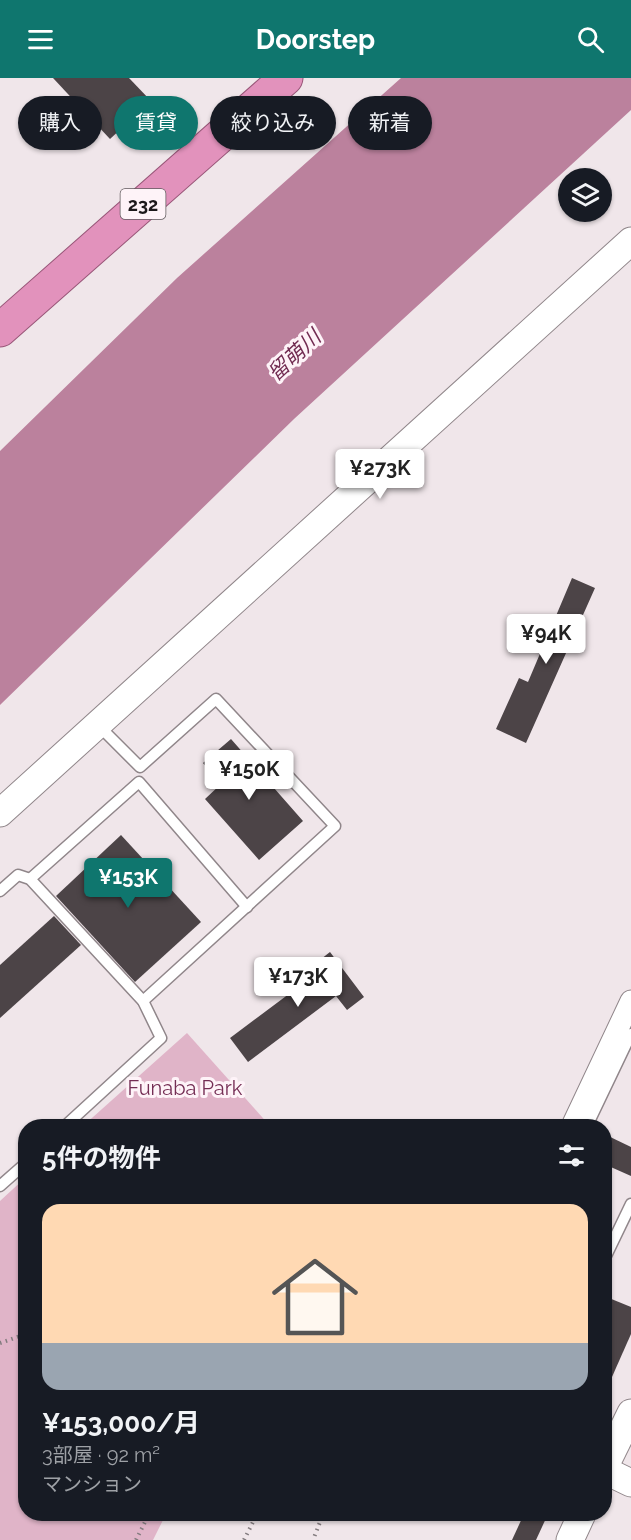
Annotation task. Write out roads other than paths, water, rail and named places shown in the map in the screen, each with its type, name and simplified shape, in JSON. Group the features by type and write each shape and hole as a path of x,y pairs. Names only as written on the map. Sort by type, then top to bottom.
{"highway":[{"name":"232","path":"0,330 286,78"}],"street":[{"path":"0,813 631,241"},
{"path":"575,1119 631,1001"},
{"path":"612,1452 631,1413"},
{"path":"612,1473 631,1483"},
{"path":"570,1540 579,1521"}],"lane":[{"path":"30,879 139,782 140,767 216,699 335,826 142,1001"},
{"path":"98,725 140,767"},
{"path":"139,782 247,907"},
{"path":"0,891 18,875 30,879 142,1001 161,1038 73,1119"},
{"path":"590,1119 631,1034"},
{"path":"0,1186 18,1170"},
{"path":"612,1243 631,1204"}],"water":[{"name":"留萌川","path":"401,78 631,78 631,110 568,168 558,168 558,177 294,419 0,705 0,451 177,278 320,150 336,150 336,136 348,125 348,150 432,150 432,96 381,96"}],"park label":[{"name":"Funaba Park","path":"185,1088"}]}
